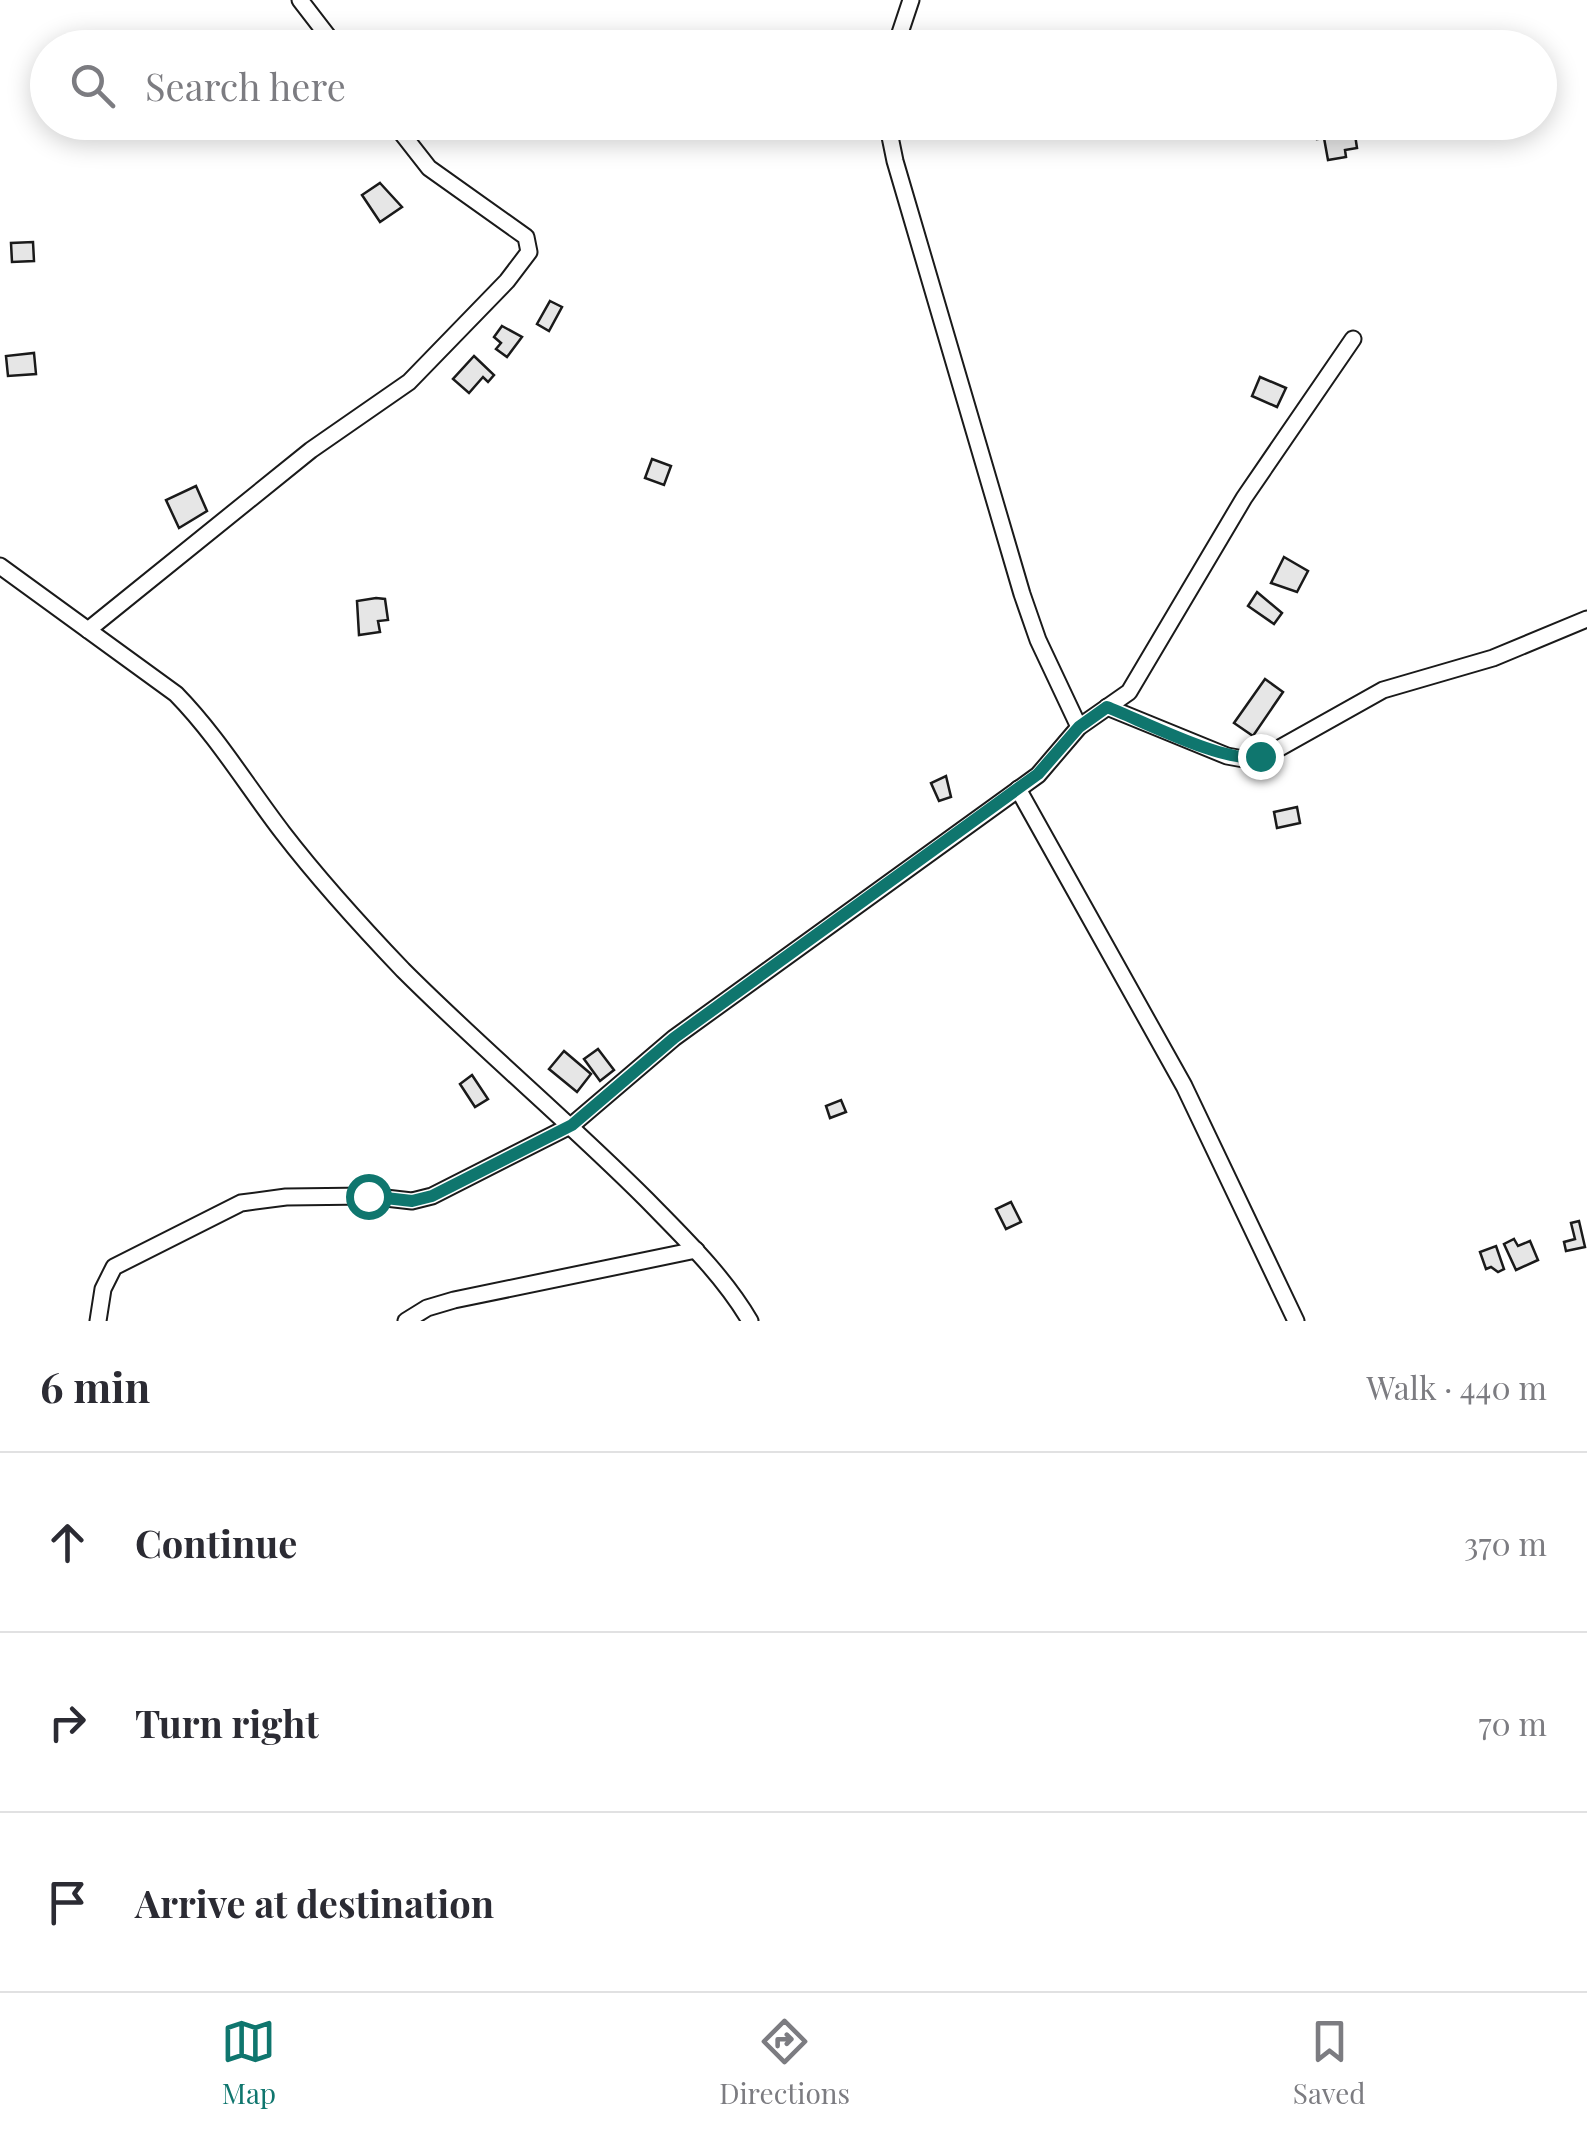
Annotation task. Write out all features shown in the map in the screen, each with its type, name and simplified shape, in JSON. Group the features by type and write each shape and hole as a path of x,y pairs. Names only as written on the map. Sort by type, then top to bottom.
{"street":[{"path":"300,0 323,30"},
{"path":"901,30 911,0"},
{"path":"88,630 311,450 409,382 507,281 529,252 526,237 429,168 407,140"},
{"path":"891,140 1022,594 1038,640 1079,727"},
{"path":"98,1321 104,1289 114,1267 241,1203 286,1197 352,1196 412,1201 432,1196 572,1125 674,1038 1038,774 1079,727 1123,698 1139,678 1244,498 1353,339"},
{"path":"0,566 153,676 188,707 348,912 406,973 572,1125 696,1250 728,1287 750,1321"},
{"path":"1107,707 1227,756 1249,760 1276,750 1383,690 1493,658 1587,620"},
{"path":"1018,789 1184,1086 1296,1321"},
{"path":"406,1321 426,1308 454,1300 696,1250"}],"building":[{"path":"1324,140 1356,140 1357,148 1345,150 1346,157 1328,160"},
{"path":"380,183 402,207 380,222 362,195"},
{"path":"33,242 34,261 12,262 11,243"},
{"path":"550,301 562,307 549,331 537,324"},
{"path":"502,326 522,337 507,357 496,349 501,343 494,337"},
{"path":"34,353 36,374 8,376 6,356"},
{"path":"474,356 494,375 488,382 483,377 469,393 453,379"},
{"path":"1260,377 1286,388 1277,407 1252,396"},
{"path":"652,459 671,466 664,485 645,478"},
{"path":"196,486 207,511 179,528 166,500"},
{"path":"1284,557 1308,571 1297,592 1271,583"},
{"path":"1257,592 1282,613 1274,624 1248,606"},
{"path":"385,599 388,620 378,621 380,632 359,635 357,601"},
{"path":"1265,679 1283,692 1253,736 1234,723"},
{"path":"946,776 951,797 939,801 931,783"},
{"path":"1297,807 1300,823 1277,828 1274,812"},
{"path":"598,1049 614,1070 600,1081 584,1059"},
{"path":"564,1051 591,1074 577,1092 549,1069"},
{"path":"472,1075 488,1099 475,1107 460,1084"},
{"path":"841,1100 846,1112 830,1118 826,1106"},
{"path":"1011,1202 1021,1222 1006,1229 996,1209"},
{"path":"1579,1221 1585,1247 1566,1251 1564,1242 1575,1239 1571,1223"},
{"path":"1514,1239 1518,1246 1530,1241 1538,1260 1516,1270 1504,1244"},
{"path":"1496,1246 1504,1269 1498,1272 1491,1267 1486,1269 1480,1252"}],"route":[{"path":"368,1196 412,1201 432,1196 572,1125 674,1038 1038,774 1079,727 1107,707 1227,756 1249,760 1260,756"}]}
